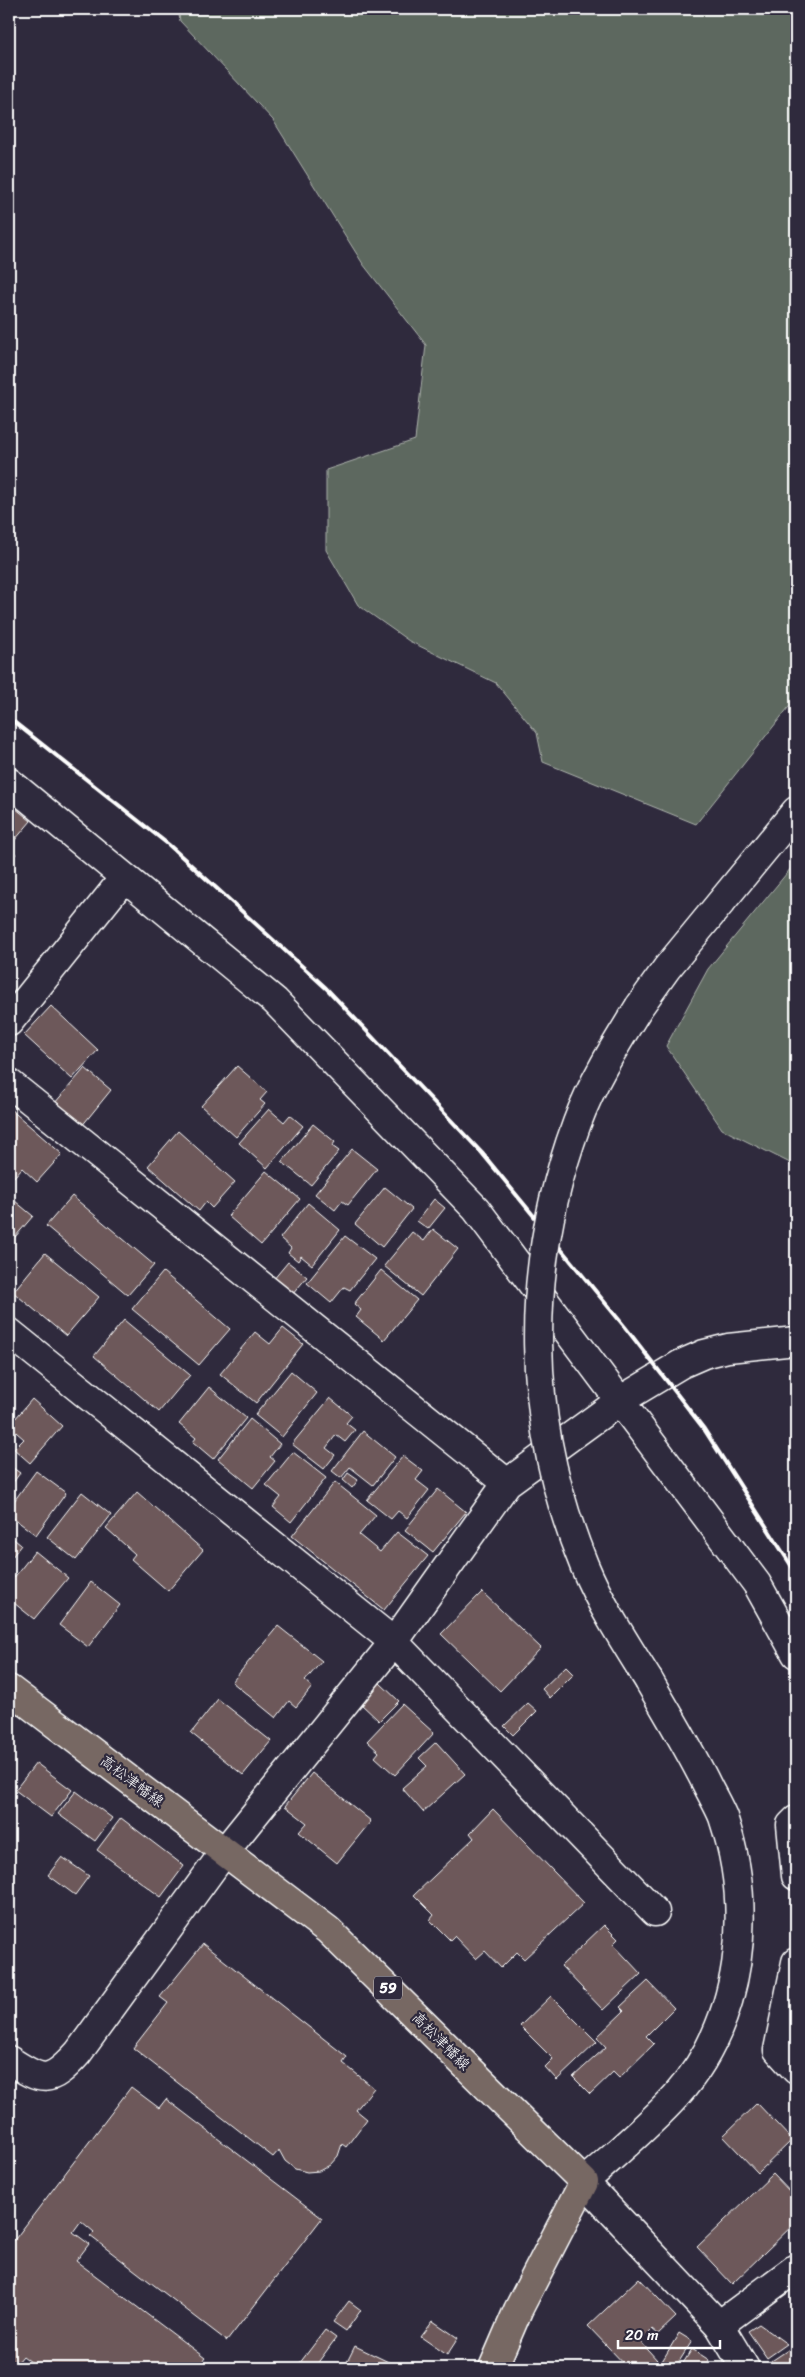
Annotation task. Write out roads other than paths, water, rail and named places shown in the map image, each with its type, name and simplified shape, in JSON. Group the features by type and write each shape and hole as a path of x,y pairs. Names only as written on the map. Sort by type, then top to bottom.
{"main road":[{"name":"高松津幡線","path":"9,1689 328,1930 584,2182"},
{"path":"493,2368 518,2310 584,2182"}],"street":[{"path":"9,782 275,1001 476,1209 758,1584 796,1654"},
{"path":"745,2368 719,2325 584,2182 676,2095 705,2055 725,2010 738,1962 740,1903 736,1864 722,1816 701,1772 616,1627 585,1567 562,1506 546,1443 539,1378 538,1322 544,1248 557,1184 578,1122 601,1071 639,1007 667,968 796,811"},
{"path":"9,1022 124,878"},
{"path":"9,1083 507,1483"},
{"path":"9,1332 394,1642 655,1912"},
{"path":"9,2060 31,2074 46,2078 62,2070 92,2036 186,1902 394,1642 507,1483 621,1400 681,1364 704,1354 728,1348 796,1341"},
{"path":"796,1820 791,1825 796,1876"},
{"path":"796,1962 778,2050 796,2070"},
{"path":"719,2325 796,2268"}],"railway":[{"path":"9,718 169,845 326,988 482,1153 625,1327 704,1429 796,1573"}]}
